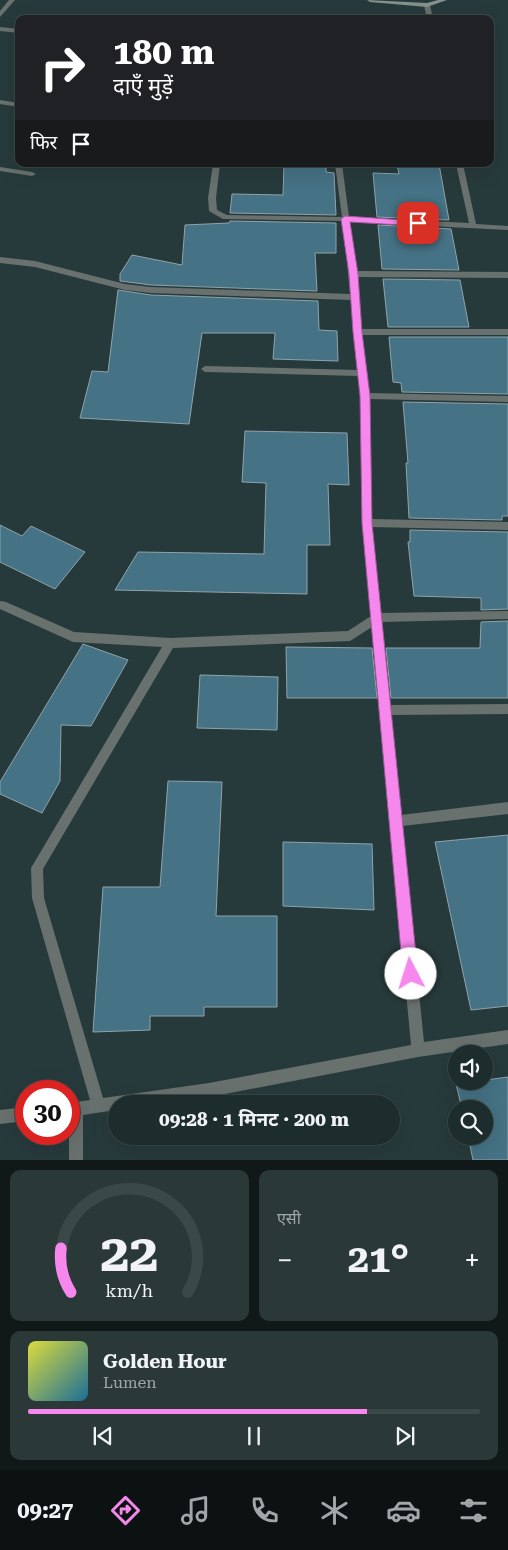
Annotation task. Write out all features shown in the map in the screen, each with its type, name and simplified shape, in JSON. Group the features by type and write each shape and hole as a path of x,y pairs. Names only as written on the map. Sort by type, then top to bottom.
{"street":[{"path":"0,15 12,0"},
{"path":"370,0 427,5 444,0"},
{"path":"427,5 429,15"},
{"path":"0,29 15,31"},
{"path":"0,102 15,104"},
{"path":"216,167 212,198 213,211 226,217 345,219 508,228"},
{"path":"339,167 353,274 357,332 365,396 367,523 418,1050"},
{"path":"461,167 473,227"},
{"path":"0,169 32,174"},
{"path":"0,260 35,264 125,287 151,290 354,296"},
{"path":"353,274 508,275"},
{"path":"357,332 508,332"},
{"path":"205,369 362,373"},
{"path":"365,396 508,398"},
{"path":"367,523 508,526"},
{"path":"2,605 73,637 170,643 350,636 377,618 508,615"},
{"path":"98,1105 38,898 37,868 170,643"},
{"path":"386,710 508,709"},
{"path":"396,821 508,808"},
{"path":"80,1108 209,1090 418,1050 508,1037"},
{"path":"0,1116 15,1115"},
{"path":"75,1145 76,1160"}],"building":[{"path":"284,167 326,167 326,172 334,173 336,215 230,213 232,194 283,195"},
{"path":"398,167 440,167 449,220 377,217 373,173 399,174"},
{"path":"230,221 336,223 336,253 315,253 317,291 151,285 120,281 120,274 132,255 182,265 185,225 229,223"},
{"path":"378,225 451,229 459,270 382,269"},
{"path":"383,279 460,280 469,327 388,327"},
{"path":"118,290 151,295 318,301 319,330 337,331 338,361 273,359 275,333 202,333 189,424 80,418 92,371 108,372"},
{"path":"389,337 508,337 508,394 402,392 401,383 393,382"},
{"path":"403,402 508,404 508,516 502,516 502,520 409,518 406,463 408,463"},
{"path":"245,431 347,433 349,485 328,484 330,545 307,545 307,594 115,590 138,552 264,554 266,483 242,482"},
{"path":"0,525 22,536 31,526 85,552 55,589 0,562"},
{"path":"410,530 508,532 508,609 481,610 481,598 414,596 408,542 410,542"},
{"path":"508,621 508,698 391,698 386,648 480,648 481,622"},
{"path":"83,644 128,660 91,726 61,725 60,781 42,813 0,794 0,782"},
{"path":"286,647 372,648 377,698 287,698"},
{"path":"200,675 278,677 277,730 197,728"},
{"path":"168,781 222,782 216,916 277,916 277,1007 204,1007 204,1016 150,1016 150,1030 93,1032 103,887 160,887"},
{"path":"508,835 508,1006 471,1010 435,842"},
{"path":"283,842 372,844 374,910 283,906"},
{"path":"508,1077 508,1160 473,1160 470,1145 493,1145 493,1100 460,1100 457,1090 493,1090 493,1079"}],"route":[{"path":"411,974 367,523 365,396 357,332 353,274 345,219 418,223"}]}
